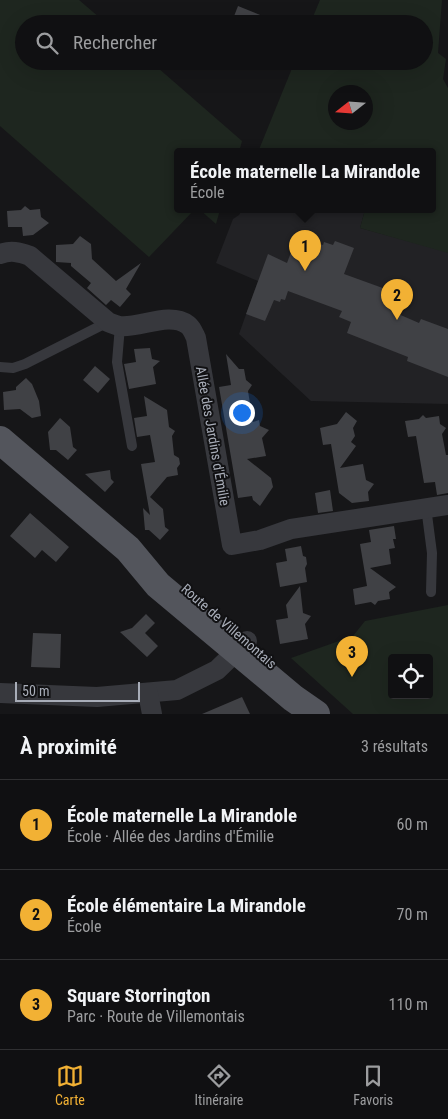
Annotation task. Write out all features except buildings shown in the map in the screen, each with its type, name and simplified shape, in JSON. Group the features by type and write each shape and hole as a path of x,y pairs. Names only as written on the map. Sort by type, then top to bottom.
{"main road":[{"name":"Route de Villemontais","path":"0,440 128,549 158,585 300,687 320,714"},
{"name":"Route de Villemontais","path":"242,646 293,698 316,714"}],"street":[{"path":"0,254 19,252 30,256 114,324"},
{"name":"Allée des Jardins d'Émilie","path":"114,324 178,320 188,325 196,338 232,545 260,540 291,529 448,505"},
{"path":"0,693 97,697 177,690 217,670 242,646"},
{"path":"148,693 152,714"}],"lane":[{"path":"0,367 13,368 25,364 114,324 117,362 132,446"},
{"path":"426,507 432,553 431,592"}],"shaded area":[{"path":"0,0 79,0 96,15 15,15 15,70 160,70 242,141 240,148 174,148 174,213 191,213 149,257 0,126"},
{"path":"320,0 442,0 438,53 446,59 443,79 448,88 448,253 360,228 364,213 436,213 436,148 260,148 291,70 433,70 433,15 314,15"},
{"path":"203,213 219,213 216,224"},
{"path":"240,213 364,213 360,228 448,252 448,404 311,401 239,334 258,281 216,263 233,219"},
{"path":"448,605 448,714 353,714 291,658 353,636 365,621"}],"place":[{"name":"École maternelle La Mirandole","path":"305,271"},
{"name":"École élémentaire La Mirandole","path":"397,320"},
{"name":"Square Storrington","path":"352,677"}]}
